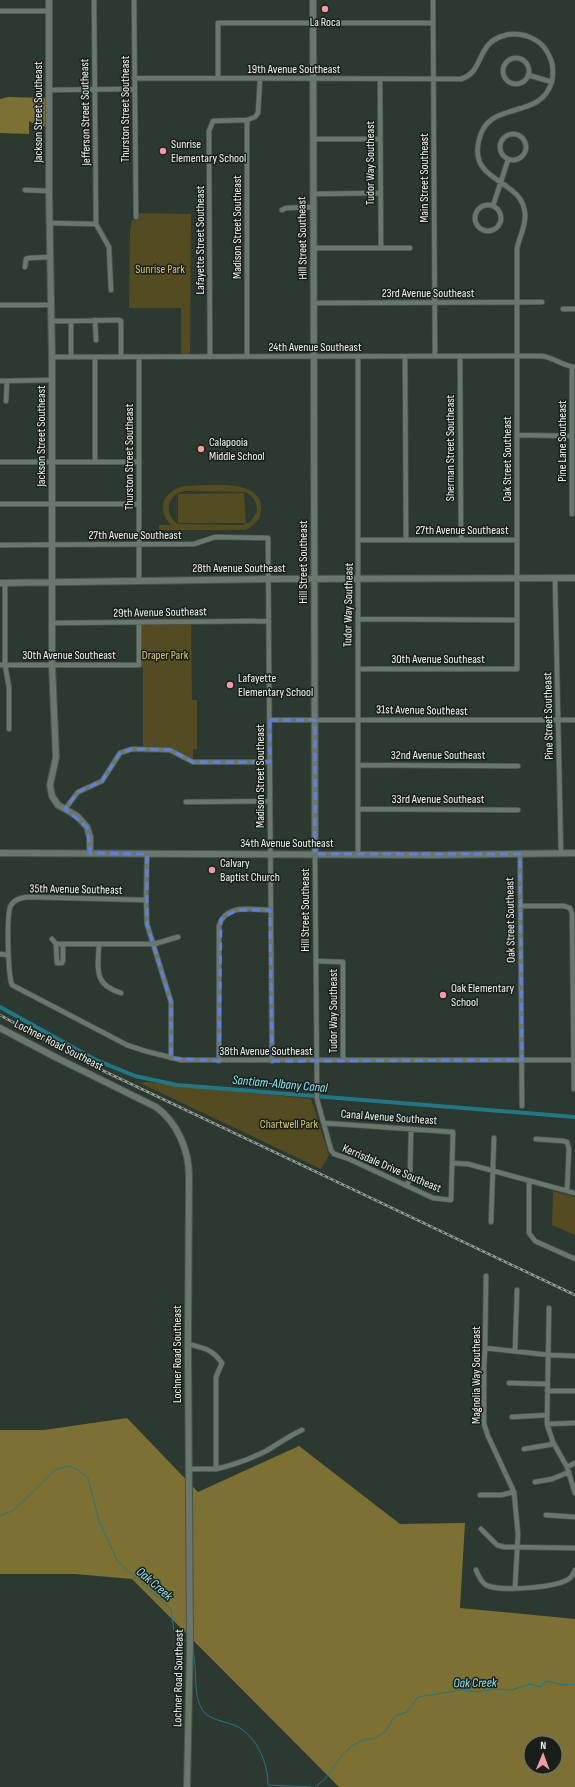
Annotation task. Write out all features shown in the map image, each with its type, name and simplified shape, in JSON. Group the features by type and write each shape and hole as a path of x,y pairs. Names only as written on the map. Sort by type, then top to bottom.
{"street":[{"name":"Jackson Street Southeast","path":"49,0 49,191 52,357 51,623 56,758 50,785 54,800 77,816 87,826 90,837 90,853"},
{"name":"Jefferson Street Southeast","path":"94,0 96,224"},
{"name":"Thurston Street Southeast","path":"134,0 136,217"},
{"name":"Hill Street Southeast","path":"313,0 316,1061 317,1100 324,1123"},
{"name":"Main Street Southeast","path":"433,0 435,356"},
{"path":"0,11 49,11"},
{"path":"218,78 218,23 433,23"},
{"name":"19th Avenue Southeast","path":"134,78 313,80 454,79 468,77 476,68 484,50 493,40 511,34 524,35 537,40 542,45 552,63 552,82"},
{"path":"511,59 522,60 528,69 528,75 525,80 520,83 509,82 505,78 503,68 511,59"},
{"path":"528,75 552,82"},
{"path":"247,120 255,117 258,113 260,79"},
{"name":"Tudor Way Southeast","path":"380,79 381,248"},
{"name":"Oak Street Southeast","path":"517,669 517,249 525,222 526,212 520,197 514,190 486,172 480,160 478,145 481,132 490,120 501,114 537,103 552,82"},
{"path":"49,90 134,89"},
{"name":"Lafayette Street Southeast","path":"210,357 209,131 211,124 217,120 247,120"},
{"name":"Madison Street Southeast","path":"247,120 247,357"},
{"path":"508,135 519,135 526,143 525,153 518,160 508,160 500,152 501,142 508,135"},
{"path":"313,139 380,138"},
{"path":"493,206 502,183 508,160"},
{"path":"25,190 49,191"},
{"path":"313,194 380,193"},
{"path":"483,206 493,206 500,213 500,223 493,230 483,230 476,224 476,214 483,206"},
{"path":"282,210 286,208 313,208"},
{"path":"50,223 96,224 109,247 111,290"},
{"path":"314,248 410,248"},
{"path":"26,267 26,260 29,258 50,258"},
{"name":"23rd Avenue Southeast","path":"314,303 542,302"},
{"path":"0,305 51,305"},
{"path":"563,309 575,309"},
{"path":"95,320 96,340"},
{"path":"51,321 121,321 122,357"},
{"path":"71,321 71,357"},
{"name":"Sherman Street Southeast","path":"460,356 461,539"},
{"name":"24th Avenue Southeast","path":"52,357 517,356 547,357 573,367"},
{"path":"95,357 95,462"},
{"name":"Thurston Street Southeast","path":"138,357 139,580"},
{"name":"Tudor Way Southeast","path":"358,357 358,854"},
{"path":"405,357 406,540"},
{"name":"Pine Lane Southeast","path":"572,514 571,436 573,367"},
{"path":"0,381 52,380"},
{"path":"6,401 7,381"},
{"path":"517,435 571,436"},
{"path":"0,462 139,462"},
{"path":"0,504 139,504"},
{"name":"27th Avenue Southeast","path":"0,545 194,544 215,537 268,538"},
{"name":"Madison Street Southeast","path":"268,538 272,1061"},
{"name":"27th Avenue Southeast","path":"359,540 517,540"},
{"name":"Pine Street Southeast","path":"555,578 561,853"},
{"name":"28th Avenue Southeast","path":"3,583 139,580 575,578"},
{"path":"3,583 2,665 9,687 9,729"},
{"path":"358,619 517,620"},
{"name":"29th Avenue Southeast","path":"51,623 139,623 269,620"},
{"name":"30th Avenue Southeast","path":"2,665 139,665 139,623"},
{"name":"30th Avenue Southeast","path":"358,669 517,669"},
{"name":"31st Avenue Southeast","path":"270,720 575,720"},
{"path":"65,809 78,792 102,782 120,753 132,749 170,750 193,762 270,762"},
{"name":"32nd Avenue Southeast","path":"358,765 518,766"},
{"path":"186,802 270,801"},
{"name":"33rd Avenue Southeast","path":"358,809 518,810"},
{"name":"34th Avenue Southeast","path":"0,853 575,853"},
{"path":"147,854 147,924 171,1002 171,1058"},
{"name":"Oak Street Southeast","path":"520,854 522,1106"},
{"name":"35th Avenue Southeast","path":"8,955 9,911 13,903 21,898 69,897 83,900 146,900"},
{"path":"520,906 564,906 570,908 572,913 574,1089"},
{"path":"218,1061 219,926 224,914 237,910 270,910"},
{"path":"56,944 154,944 178,937"},
{"path":"52,939 56,944 56,961 60,963 63,961 63,944"},
{"path":"99,944 98,971 101,980 106,986 121,993"},
{"path":"0,954 8,955"},
{"name":"38th Avenue Southeast","path":"8,955 12,985 108,1036 145,1051 181,1060 574,1060"},
{"name":"Tudor Way Southeast","path":"316,961 342,962 343,1060"},
{"name":"Lochner Road Southeast","path":"0,1028 156,1107 163,1112 176,1130 185,1148 189,1170 188,1344 190,1659 187,1787"},
{"name":"Canal Avenue Southeast","path":"324,1123 453,1132 452,1163"},
{"name":"Kerrisdale Drive Southeast","path":"324,1123 331,1150 334,1154 345,1157 433,1198 451,1200 452,1163"},
{"path":"407,1186 410,1176 411,1128"},
{"path":"491,1222 494,1138"},
{"path":"536,1139 567,1142 569,1149 567,1191"},
{"path":"452,1163 468,1164 575,1193"},
{"path":"529,1181 529,1233 535,1241 575,1259"},
{"name":"Magnolia Way Southeast","path":"486,1276 484,1424 514,1492 518,1516 515,1588"},
{"path":"515,1351 517,1290"},
{"path":"549,1308 547,1424 554,1444 567,1467 575,1493"},
{"path":"188,1344 207,1348 216,1354 222,1363 216,1377 216,1469"},
{"path":"485,1348 549,1355 575,1356"},
{"path":"509,1383 548,1384"},
{"path":"547,1391 575,1391"},
{"path":"512,1417 547,1415"},
{"path":"547,1424 575,1423"},
{"path":"189,1469 216,1469 229,1466 266,1450 292,1434 302,1430"},
{"path":"524,1449 554,1444"},
{"path":"567,1467 575,1463"},
{"path":"535,1482 552,1479 569,1472"},
{"path":"480,1495 501,1496 514,1492"},
{"path":"546,1515 575,1517"},
{"path":"481,1529 497,1545 504,1547 575,1548"},
{"path":"476,1570 480,1579 486,1585 515,1588 542,1587 557,1583 569,1579 575,1570"}],"highlighted area":[{"path":"270,720 315,720 315,854 520,854 522,1060 272,1061 270,910 237,910 221,919 219,1061 171,1058 171,1002 147,924 147,854 90,853 87,827 65,809 78,792 102,781 120,753 132,749 170,750 193,762 270,762"}],"green space":[{"name":"Sunrise Park","path":"135,213 191,214 190,357 181,357 181,308 129,308 130,231 132,220 136,220"},
{"path":"219,485 243,488 252,492 259,499 261,509 259,519 255,524 246,530 159,530 159,525 171,525 163,513 164,501 167,496 178,488 185,486","holes":["185,491 245,492 254,500 257,512 250,522 242,525 179,524 174,520 169,511 169,506 174,496"]},
{"path":"244,493 246,523 178,523 178,494"},
{"name":"Draper Park","path":"191,622 192,700 197,700 197,749 193,749 193,762 170,750 143,749 143,668 139,665 139,623"},
{"name":"Chartwell Park","path":"147,1082 311,1099 329,1155 321,1169 140,1083"},
{"path":"553,1191 575,1197 575,1235 552,1225"}],"shaded area":[{"path":"8,97 48,98 46,126 37,126 29,121 29,134 0,133 0,99"},
{"path":"127,1418 198,1492 299,1446 400,1524 465,1523 460,1608 575,1619 575,1787 339,1787 132,1579 75,1574 0,1574 0,1430 44,1430"}],"waterway":[{"name":"Santiam-Albany Canal","path":"0,1007 96,1060 135,1076 177,1085 575,1117"},
{"name":"Oak Creek","path":"0,1516 14,1510 55,1470 67,1466 77,1469 88,1478 99,1521 118,1562 171,1609 174,1631 187,1642"},
{"name":"Oak Creek","path":"193,1651 196,1690 203,1711 214,1719 236,1726 250,1736 260,1751 263,1759 266,1768 268,1785 311,1787"},
{"name":"Oak Creek","path":"315,1787 325,1779 342,1755 352,1746 365,1739 373,1739 385,1732 395,1716 407,1712 418,1697 461,1690 477,1692 496,1689 512,1690 530,1684 540,1687 546,1681 564,1685 575,1684"}],"railway":[{"path":"0,1015 89,1064 575,1295"}],"place":[{"name":"La Roca","path":"325,9"},
{"name":"Sunrise Elementary School","path":"163,151"},
{"name":"Calapooia Middle School","path":"201,449"},
{"name":"Lafayette Elementary School","path":"230,685"},
{"name":"Calvary Baptist Church","path":"212,870"},
{"name":"Oak Elementary School","path":"443,995"}]}
